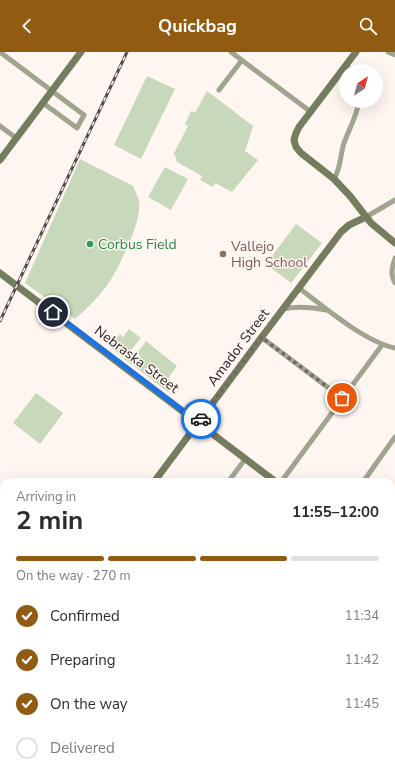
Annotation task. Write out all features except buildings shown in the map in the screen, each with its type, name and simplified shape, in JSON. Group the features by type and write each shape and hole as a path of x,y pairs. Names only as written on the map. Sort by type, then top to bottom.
{"street":[{"path":"0,52 84,115 77,128 43,103"},
{"path":"0,160 81,52"},
{"path":"231,52 310,112"},
{"path":"350,64 356,52"},
{"path":"388,52 395,55"},
{"path":"219,90 242,60"},
{"path":"339,78 299,126 294,137 298,150 334,179 350,196 371,223 394,240"},
{"path":"334,179 338,171 344,145 358,108"},
{"path":"0,126 16,138"},
{"path":"366,217 395,200"},
{"name":"Amador Street","path":"157,478 261,337 345,228 366,217"},
{"path":"395,258 391,270 395,283"},
{"name":"Nebraska Street","path":"0,273 271,478"},
{"path":"299,288 370,339 382,345 395,348"},
{"path":"282,310 294,306 302,306 328,310"},
{"path":"261,337 342,398"},
{"path":"284,478 382,345"},
{"path":"366,478 395,437"},
{"path":"231,478 246,458"}],"green space":[{"path":"147,76 175,89 141,159 114,145"},
{"path":"207,91 253,126 245,151 258,160 232,192 215,183 213,187 200,180 202,176 177,162 174,153 188,126 185,124 191,111 195,113"},
{"path":"80,159 133,186 139,199 139,210 133,233 116,271 102,292 75,319 25,283"},
{"path":"165,167 188,179 171,210 148,197"},
{"path":"296,224 322,243 291,283 266,264"},
{"path":"129,329 141,338 123,357 110,347 120,334 123,337"},
{"path":"146,341 177,366 169,377 170,382 173,385 168,392 134,366 140,357 138,352"},
{"path":"131,352 137,355 133,365 124,359 128,353"},
{"path":"36,393 63,413 40,444 13,423"}],"railway":[{"path":"0,321 127,52"}],"way so far":[{"path":"201,419 261,337 342,398"}],"place":[{"name":"Corbus Field","path":"90,244"},
{"name":"Vallejo High School","path":"223,254"}],"route":[{"path":"53,312 198,422 201,419"}]}
